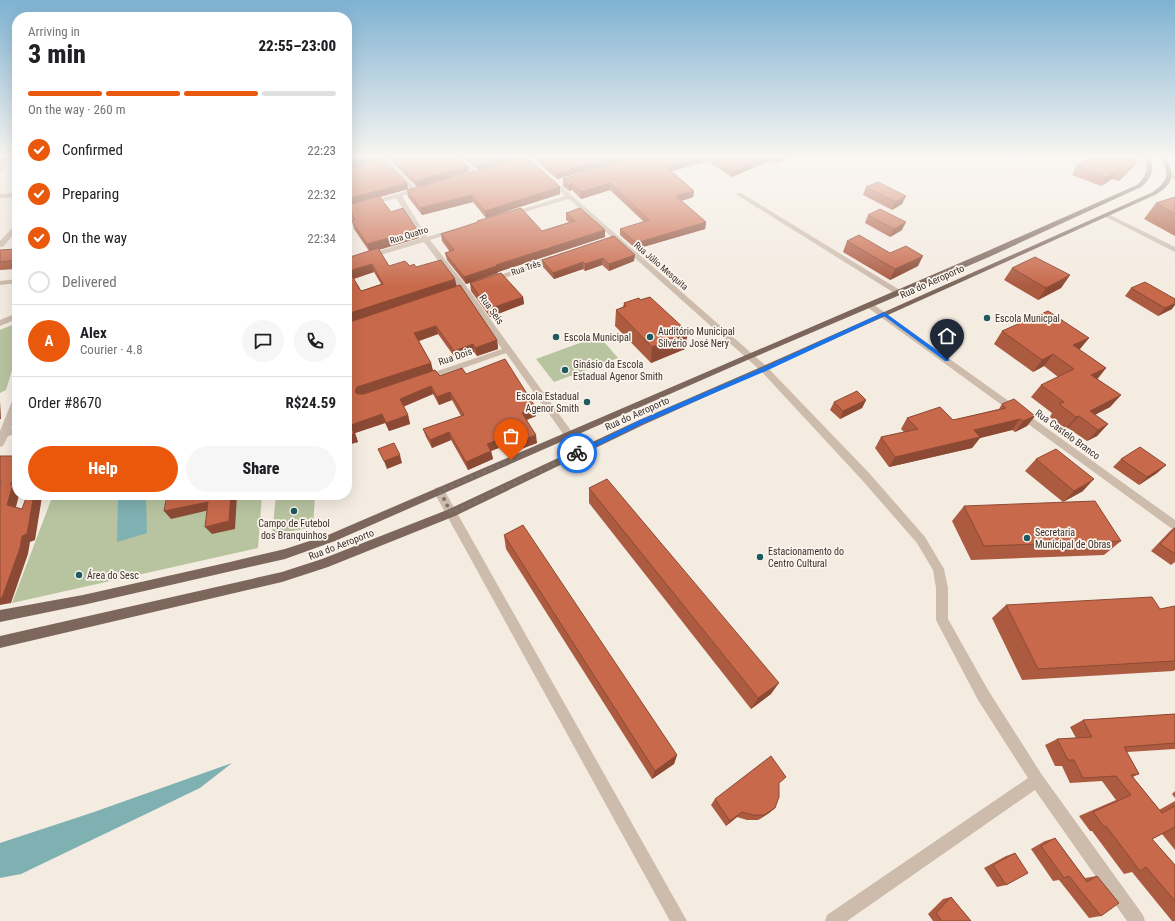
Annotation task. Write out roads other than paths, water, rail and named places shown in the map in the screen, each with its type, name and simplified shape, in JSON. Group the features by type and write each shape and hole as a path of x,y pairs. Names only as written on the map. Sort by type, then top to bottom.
{"main road":[{"name":"Rua do Aeroporto","path":"0,616 90,598 285,554 331,538 749,356 986,255 1108,200"},
{"name":"Rua do Aeroporto","path":"0,642 282,577 324,563 451,513 640,423 764,369 1139,200"}],"street":[{"path":"352,209 381,200"},
{"name":"Rua Seis","path":"401,200 426,240 464,289 569,435"},
{"path":"501,217 559,200"},
{"name":"Rua Júlio Mesquita","path":"572,200 611,239 764,369 866,477 921,540 938,569 942,588 942,620 983,696 1037,780 1137,921"},
{"path":"749,200 899,292"},
{"path":"1106,215 1175,250"},
{"name":"Rua Quatro","path":"352,262 464,228"},
{"path":"0,245 12,232"},
{"name":"Rua Três","path":"486,281 562,256"},
{"path":"0,283 12,282"},
{"name":"Rua Castelo Branco","path":"870,305 1175,526"},
{"path":"0,323 12,318"},
{"name":"Rua Dois","path":"414,382 508,350"},
{"path":"1,437 12,412"},
{"path":"1,437 12,432"},
{"path":"440,491 679,921"},
{"path":"833,921 1037,780"}],"water":[{"path":"118,500 146,500 147,533 117,542"},
{"path":"232,763 200,788 21,874 0,878 0,843 94,812"}],"place":[{"name":"Escola Municpal","path":"987,318"},
{"name":"Escola Municipal","path":"556,337"},
{"name":"Auditório Municipal Silvério José Nery","path":"650,337"},
{"name":"Ginásio da Escola Estadual Agenor Smith","path":"565,370"},
{"name":"Escola Estadual Agenor Smith","path":"587,402"},
{"name":"Campo de Futebol dos Branquinhos","path":"294,511"},
{"name":"Secretaria Municipal de Obras","path":"1027,538"},
{"name":"Estacionamento do Centro Cultural","path":"760,557"},
{"name":"Área do Sesc","path":"79,575"}]}
